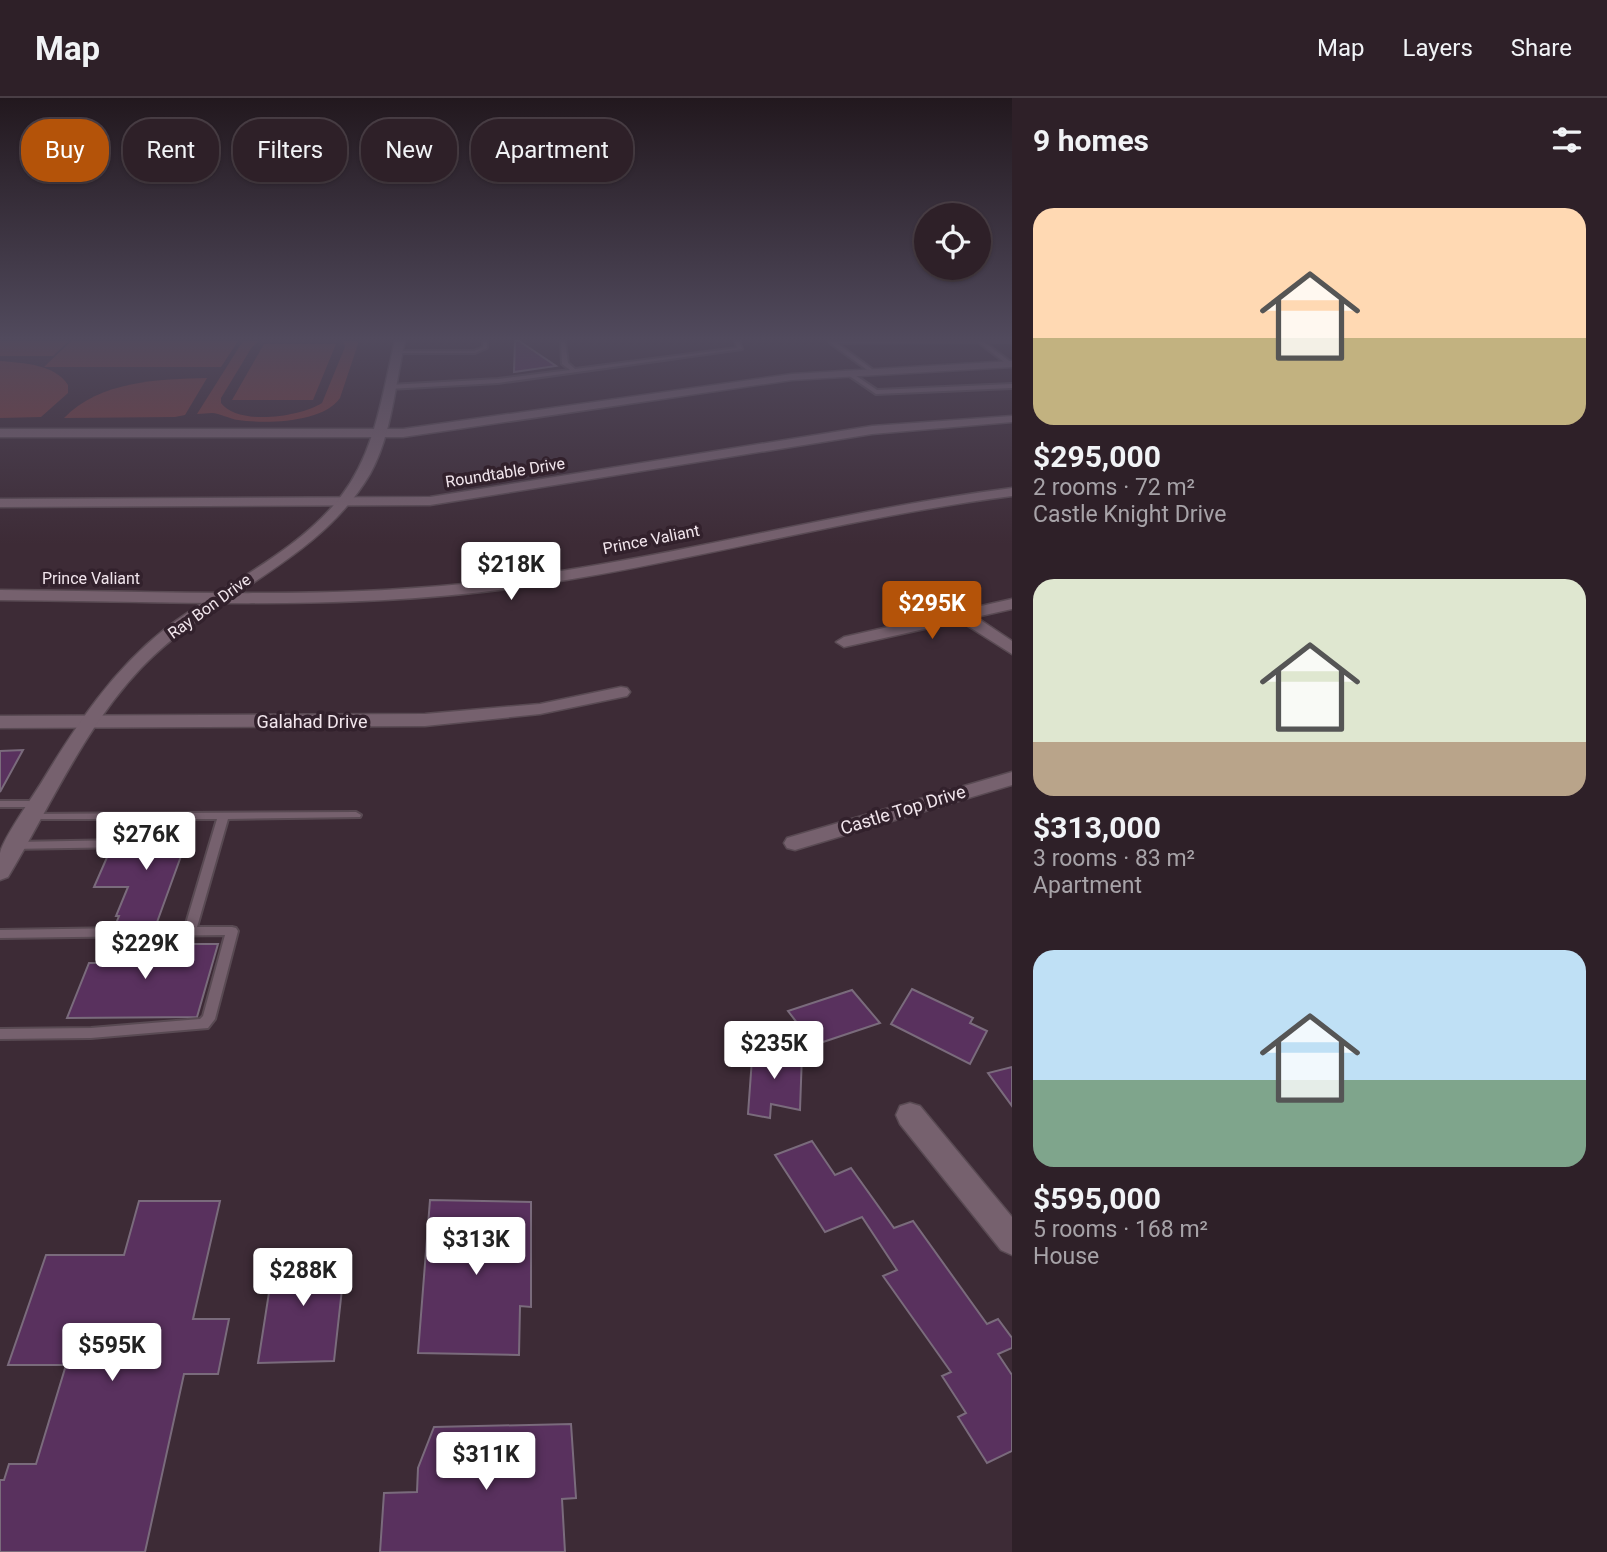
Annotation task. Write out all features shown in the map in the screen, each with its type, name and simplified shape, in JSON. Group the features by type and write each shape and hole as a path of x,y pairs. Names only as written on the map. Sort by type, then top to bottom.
{"street":[{"name":"Ray Bon Drive","path":"0,872 87,722 147,652 217,598 316,530 342,503 364,472 383,409"},
{"path":"0,433 403,433 563,409"},
{"name":"Roundtable Drive","path":"0,503 342,503 454,498 872,430 1012,419"},
{"name":"Prince Valiant","path":"0,595 217,598 414,593 508,584 934,502 1012,492"},
{"path":"844,642 1012,604"},
{"path":"962,615 1012,649"},
{"name":"Galahad Drive","path":"0,722 425,720 540,709 621,692"},
{"name":"Castle Top Drive","path":"795,843 1012,778"},
{"path":"910,1115 1012,1240"}],"lane":[{"path":"0,804 35,810 142,817 356,815"},
{"path":"14,846 129,842 142,817"},
{"path":"190,931 223,817"},
{"path":"0,934 232,931 209,1019 203,1024 90,1034 0,1034"}],"shaded area":[{"path":"0,409 50,409 41,417 0,418"},
{"path":"75,409 189,409 185,415 175,417 64,418"},
{"path":"200,409 228,409 241,415 270,417 309,409 328,409 293,420 263,422 238,420 215,413 197,414"}],"building":[{"path":"23,750 0,792 0,751"},
{"path":"147,822 193,823 156,925 115,926 119,916 116,916 128,887 94,887 108,855 131,856"},
{"path":"110,939 150,939 148,944 218,944 197,1017 67,1018 89,963 100,963"},
{"path":"912,989 973,1018 970,1023 987,1031 970,1064 891,1024"},
{"path":"852,990 880,1023 814,1045 788,1011"},
{"path":"753,1045 802,1054 800,1110 771,1104 770,1118 748,1114"},
{"path":"1012,1067 1012,1106 988,1073"},
{"path":"812,1141 835,1175 851,1168 894,1228 913,1221 987,1324 998,1319 1012,1338 1012,1348 998,1354 1012,1375 1012,1451 987,1463 958,1417 966,1413 942,1376 951,1372 883,1276 897,1270 862,1217 825,1232 775,1155"},
{"path":"430,1200 531,1202 531,1307 520,1306 519,1355 418,1353"},
{"path":"139,1201 220,1201 193,1319 229,1319 218,1374 184,1374 145,1552 0,1552 0,1480 4,1480 9,1464 36,1464 66,1365 8,1365 46,1255 124,1255"},
{"path":"346,1253 334,1361 258,1363 275,1254"},
{"path":"571,1424 576,1498 562,1499 565,1552 380,1552 384,1493 417,1492 418,1468 434,1427"}]}
